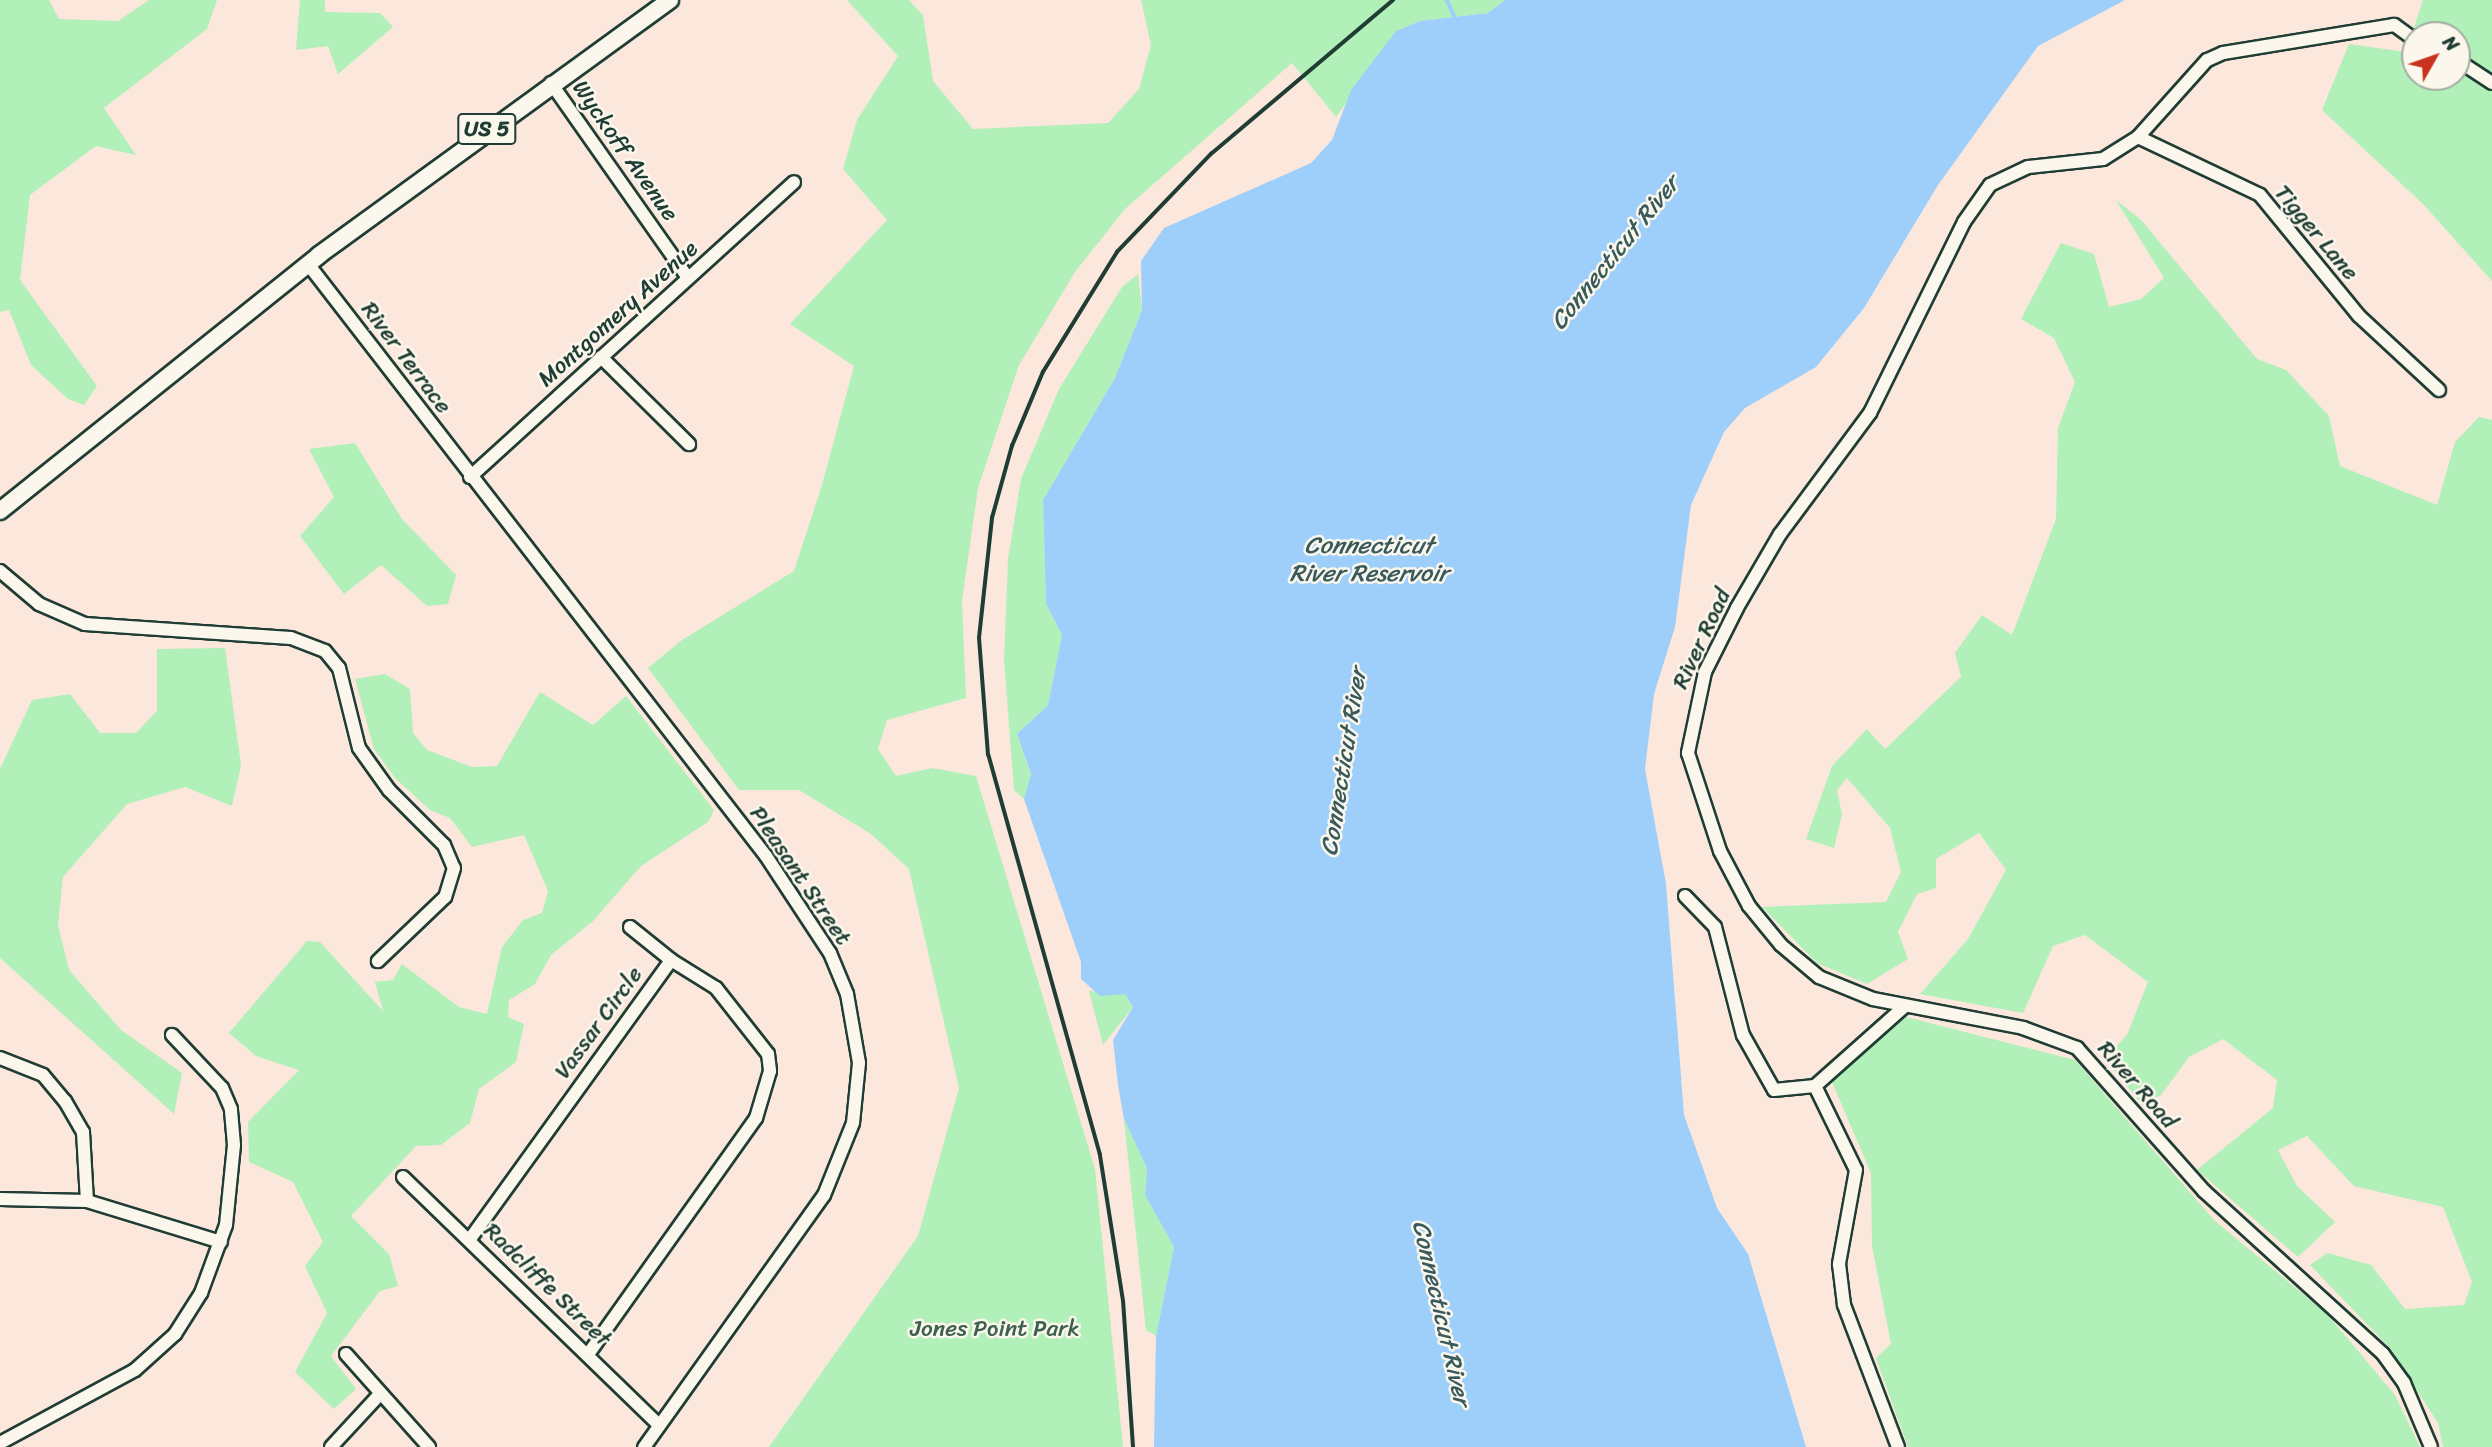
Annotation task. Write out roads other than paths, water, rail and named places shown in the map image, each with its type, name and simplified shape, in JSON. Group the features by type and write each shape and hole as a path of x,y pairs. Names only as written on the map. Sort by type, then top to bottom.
{"main road":[{"name":"US 5","path":"0,511 308,264 551,83 670,0"}],"street":[{"name":"River Road","path":"2401,30 2394,25 2223,53 2207,60 2138,137 2103,159 2028,167 1990,185 1964,222 1870,413 1780,534 1737,608 1692,713 1688,752 1698,798 1749,906 1819,977 1905,1006 2023,1028 2077,1048 2204,1191 2383,1354 2404,1383 2431,1447"},
{"path":"2471,69 2492,83"},
{"name":"Wyckoff Avenue","path":"551,83 688,278"},
{"name":"Tigger Lane","path":"2138,137 2260,195 2359,316 2439,390"},
{"name":"Montgomery Avenue","path":"470,477 794,182"},
{"name":"River Terrace","path":"308,264 470,477"},
{"path":"601,357 689,444"},
{"name":"Pleasant Street","path":"470,477 766,856 830,953 847,994 859,1063 853,1123 824,1195 645,1447"},
{"path":"0,571 39,604 85,624 291,638 325,651 339,668 359,748 444,845 454,868 446,897 378,961"},
{"path":"1685,896 1715,927 1744,1035 1763,1078 1774,1090 1787,1093 1815,1086 1905,1006"},
{"path":"630,926 671,960"},
{"name":"Vassar Circle","path":"470,1239 671,960 716,988 742,1015 768,1054 770,1071 756,1118 588,1354"},
{"path":"0,1443 135,1370 175,1334 201,1293 221,1242 234,1145 231,1109 222,1088 172,1034"},
{"path":"0,1058 43,1075 65,1101 83,1132 87,1201"},
{"path":"1815,1086 1856,1170 1839,1264 1844,1305 1898,1447"},
{"name":"Radcliffe Street","path":"403,1177 659,1425"},
{"path":"0,1199 87,1201 221,1242"},
{"path":"346,1354 429,1447"},
{"path":"331,1447 380,1394"}],"water":[{"name":"Connecticut River Reservoir","path":"1505,0 2125,0 2038,46 1938,185 1864,308 1816,367 1745,408 1724,432 1691,505 1675,627 1654,694 1645,769 1666,884 1684,1115 1717,1208 1748,1254 1806,1447 1154,1447 1156,1336 1174,1247 1145,1195 1147,1168 1124,1119 1118,1085 1113,1040 1133,1007 1125,994 1100,996 1081,979 1081,962 1024,799 1031,774 1017,734 1048,705 1062,635 1046,604 1043,500 1115,378 1142,310 1141,261 1164,228 1311,163 1332,140 1351,90 1396,31 1420,21 1488,13"}],"waterway":[{"path":"1447,0 1455,17"}],"railway":[{"path":"1133,1447 1123,1301 1100,1155 988,755 979,638 992,518 1012,446 1043,372 1117,252 1211,154 1393,0"}],"water label":[{"name":"Connecticut River","path":"1615,253"},
{"name":"Connecticut River","path":"1344,762"},
{"name":"Connecticut River","path":"1441,1313"}],"park label":[{"name":"Jones Point Park","path":"995,1329"}]}
